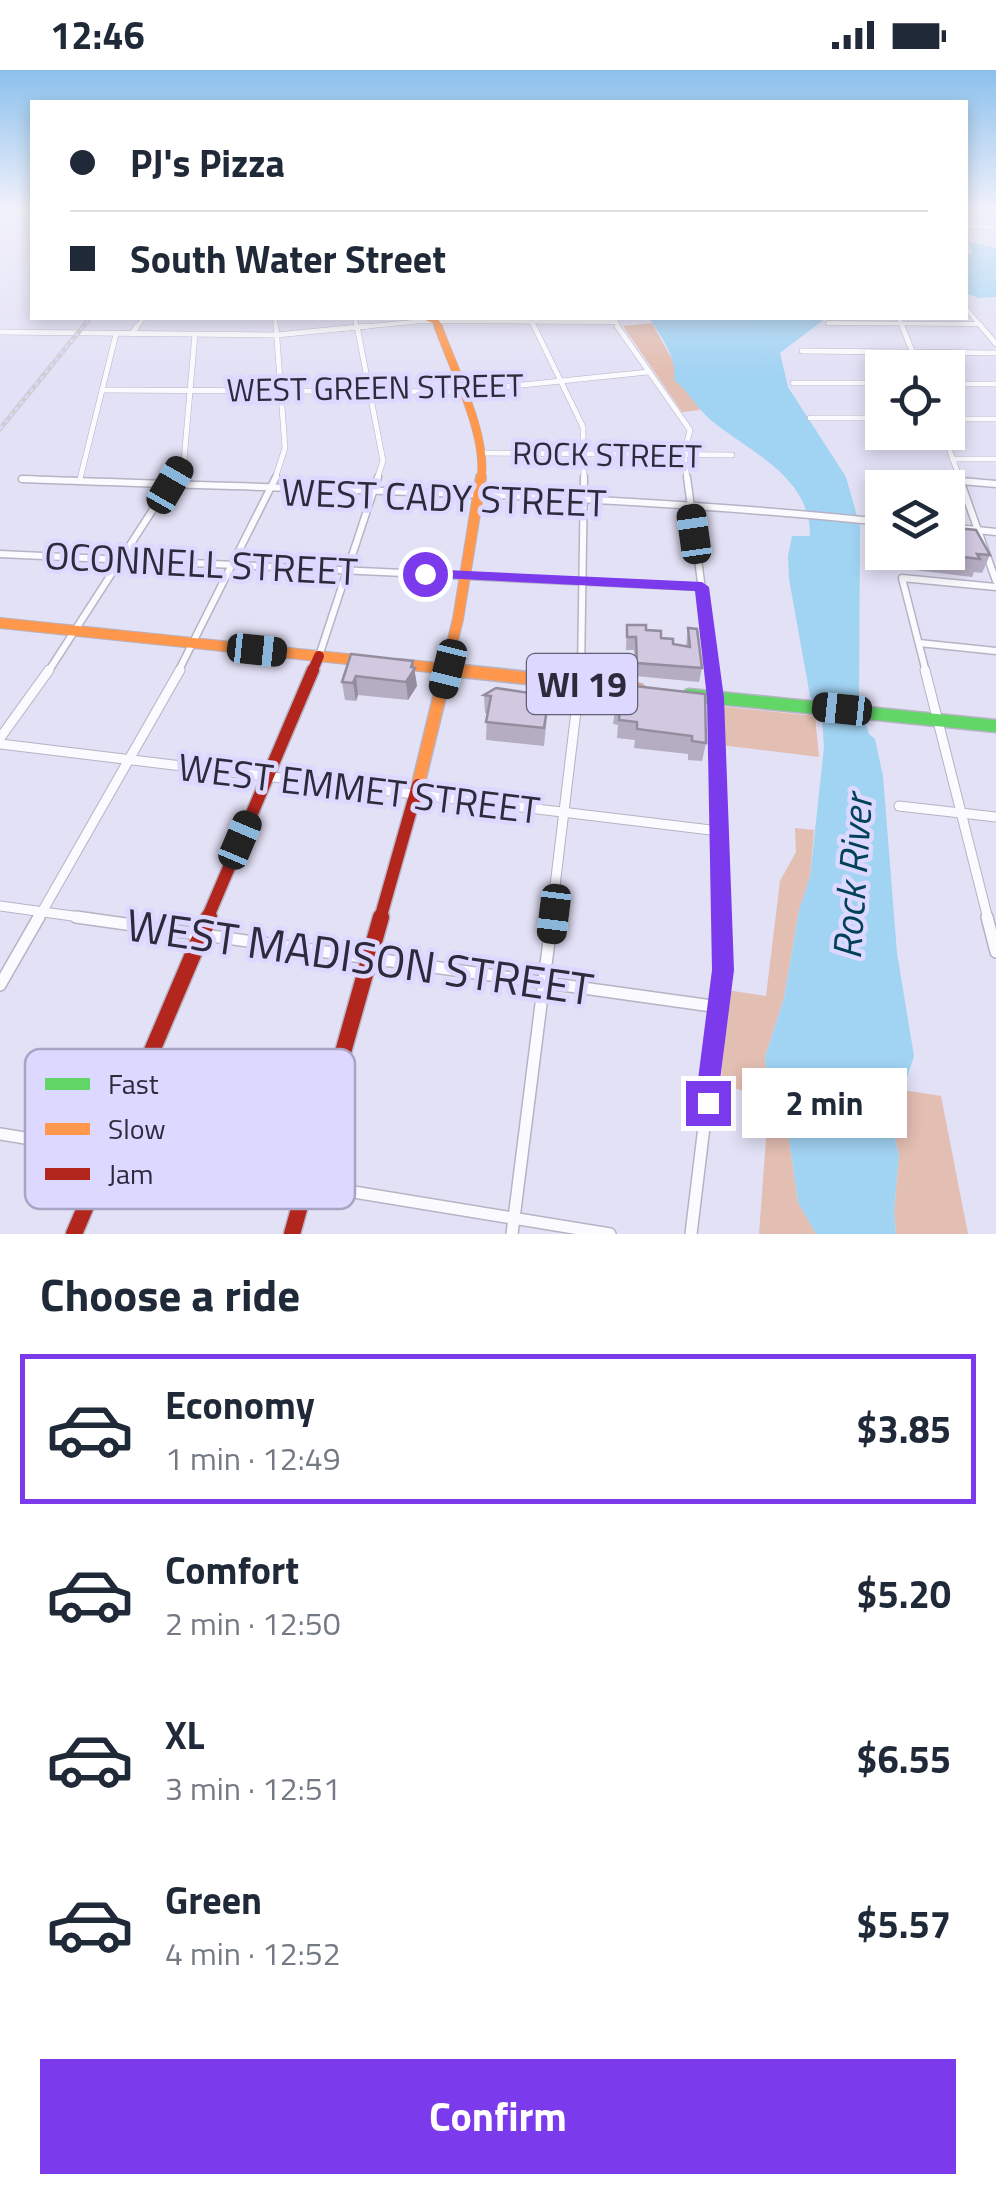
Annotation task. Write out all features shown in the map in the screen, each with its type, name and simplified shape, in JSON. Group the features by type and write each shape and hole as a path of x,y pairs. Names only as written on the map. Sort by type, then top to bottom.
{"main road":[{"path":"343,1049 448,669 477,496 482,453 434,320"},
{"path":"0,622 374,661"},
{"path":"152,1049 319,656"},
{"name":"WI 19","path":"392,663 660,692"},
{"name":"WI 19","path":"678,694 996,726"},
{"path":"74,1234 85,1209"},
{"path":"292,1234 299,1209"}],"street":[{"path":"968,311 996,344"},
{"path":"132,334 142,320"},
{"path":"0,985 196,643 272,489 285,448 275,320"},
{"path":"319,656 383,458 355,320"},
{"path":"0,332 276,334 425,320"},
{"path":"482,320 615,320 690,430 684,455 716,698 723,970 690,1234"},
{"path":"512,1234 581,684 586,454 583,426 531,321"},
{"path":"900,321 912,350"},
{"path":"828,323 980,324"},
{"path":"80,480 116,334"},
{"path":"0,741 78,630 186,455 196,334"},
{"path":"802,351 865,352"},
{"path":"965,353 996,353"},
{"name":"WEST GREEN STREET","path":"102,390 462,392 648,372"},
{"path":"794,383 865,383"},
{"path":"965,384 996,384"},
{"path":"810,418 865,418"},
{"path":"965,419 996,419"},
{"path":"949,450 957,470"},
{"name":"ROCK STREET","path":"482,453 732,455"},
{"path":"952,458 996,459"},
{"name":"WEST CADY STREET","path":"22,480 477,496 865,521"},
{"path":"965,481 996,484"},
{"path":"965,493 996,584 902,578 936,720 993,926 996,952"},
{"path":"965,529 996,532"},
{"name":"OCONNELL STREET","path":"0,554 702,587"},
{"path":"919,642 996,650"},
{"name":"WEST EMMET STREET","path":"0,741 414,796 719,831"},
{"path":"899,806 996,818"},
{"name":"WEST MADISON STREET","path":"0,906 720,1007"},
{"path":"0,1134 25,1139"},
{"path":"355,1193 610,1234"}],"shaded area":[{"path":"652,323 700,410 682,412 623,326"},
{"path":"719,706 815,716 819,757 720,745"},
{"path":"795,828 814,830 810,877 799,910 784,998 765,1057 767,1081 787,1126 798,1202 816,1234 759,1234 769,1099 721,1084 727,990 766,996 780,881 796,852"},
{"path":"903,1090 941,1096 968,1234 896,1234 899,1155 887,1106"}],"water":[{"path":"968,264 996,264 996,297 968,294"},
{"name":"Rock River","path":"650,320 823,320 780,353 788,387 846,477 860,527 859,702 869,734 875,739 883,776 897,953 914,1056 903,1090 887,1106 899,1155 896,1234 816,1234 798,1202 787,1126 767,1081 765,1057 784,998 799,910 810,877 824,747 822,718 810,696 789,579 792,536 810,536 808,515 790,482 712,421 674,380 671,355"}],"building":[{"path":"965,529 976,530 990,555 977,554 980,559 965,557"},
{"path":"627,625 646,625 646,630 661,631 661,638 673,639 673,644 690,647 688,628 697,629 702,668 637,663 636,637 627,637"},
{"path":"351,654 413,661 411,667 415,668 406,682 356,676 353,683 342,682"},
{"path":"626,685 705,694 706,743 692,741 692,736 637,729 637,722 619,720 617,694 626,695"},
{"path":"496,688 549,696 544,728 486,722 491,696 484,695"}],"railway":[{"path":"0,429 88,320"}],"traffic: fast":[{"path":"689,695 996,726"}],"traffic: slow":[{"path":"418,785 458,619 483,464 467,404 433,320"},
{"path":"0,623 366,661"},
{"path":"400,664 639,690"}],"traffic: jam":[{"path":"152,1049 319,656"},
{"path":"344,1049 418,785"},
{"path":"74,1234 85,1209"},
{"path":"292,1234 299,1209"}],"route":[{"path":"425,574 702,587 716,698 723,970 708,1103"}]}
